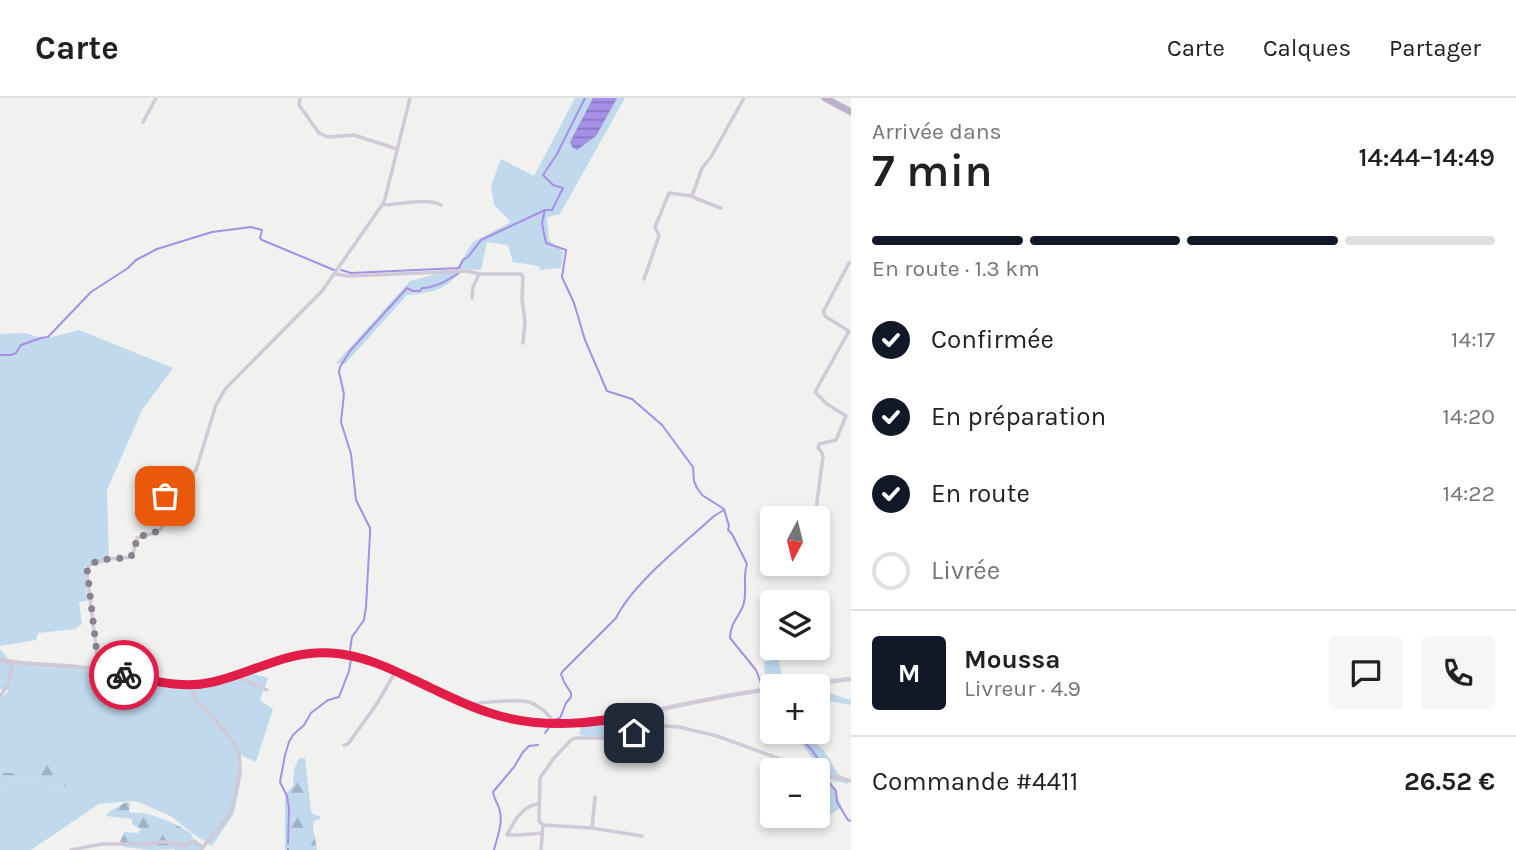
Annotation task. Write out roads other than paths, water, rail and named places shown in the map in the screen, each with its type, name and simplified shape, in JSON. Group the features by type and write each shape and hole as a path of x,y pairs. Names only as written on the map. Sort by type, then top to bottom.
{"main road":[{"path":"825,98 851,112"}],"street":[{"path":"143,122 156,98"},
{"path":"300,98 299,105 319,133 336,138 354,135 397,149"},
{"path":"98,670 87,575 89,565 98,561 130,557 138,537 159,531 166,494 170,488 196,470 214,411 223,393 317,296 382,205 410,98"},
{"path":"692,195 702,168 711,158 744,98"},
{"path":"644,279 659,236 655,227 669,193 692,195 721,208"},
{"path":"382,205 428,202 441,205"},
{"path":"816,506 823,457 818,448 819,444 836,440 846,416 827,404 815,392 849,331 826,317 823,312 851,262"},
{"path":"335,274 349,276 467,271 523,276 522,300 526,321 523,343"},
{"path":"472,298 473,285 479,274"},
{"path":"0,660 98,670 170,684 192,685 235,675 285,657 311,653 350,655 396,671 491,714 555,724 602,721 760,691"},
{"path":"0,697 9,682 12,663"},
{"path":"344,745 348,744 359,730 396,671"},
{"path":"235,675 267,690"},
{"path":"830,681 851,679"},
{"path":"71,850 102,844 158,842 183,846 194,841 202,848 218,830 232,807 240,770 239,755 232,742 197,701 192,685"},
{"path":"472,706 486,702 530,702 548,715 555,724"},
{"path":"648,712 653,725"},
{"path":"622,735 621,725 634,733"},
{"path":"642,835 543,825 539,821 540,778 571,740 634,733 653,725 679,727 717,736 777,758"},
{"path":"830,776 851,781"},
{"path":"592,828 595,797"},
{"path":"538,804 534,803 519,814 506,835 542,833"},
{"path":"541,850 543,825"}],"waterway":[{"path":"341,270 351,273 459,268 481,240 545,210 552,210 563,188 553,185 543,175 557,154 585,98"},
{"path":"545,210 542,223 546,243 566,250 562,277 607,391 632,399 662,425 693,467 694,481 702,495 724,509 728,530 747,564 744,601 730,638 756,670 760,680"},
{"path":"0,355 11,355 16,353 21,345 48,337 91,292 136,260 157,249 212,232 251,227 262,230 262,240 334,270"},
{"path":"350,650 352,637 364,620 370,528 356,500 351,454 341,422 344,394 340,367 350,351 407,288 420,291 459,273"},
{"path":"556,719 560,718 571,697 561,674 563,671 616,618 647,577 724,510"},
{"path":"288,844 289,808 280,782 289,742 311,713 328,700 339,697 351,659"},
{"path":"545,733 550,726"},
{"path":"806,744 817,758"},
{"path":"494,850 501,819 493,792 523,752 529,746 538,745"},
{"path":"830,783 836,791 837,802 851,821"}]}
